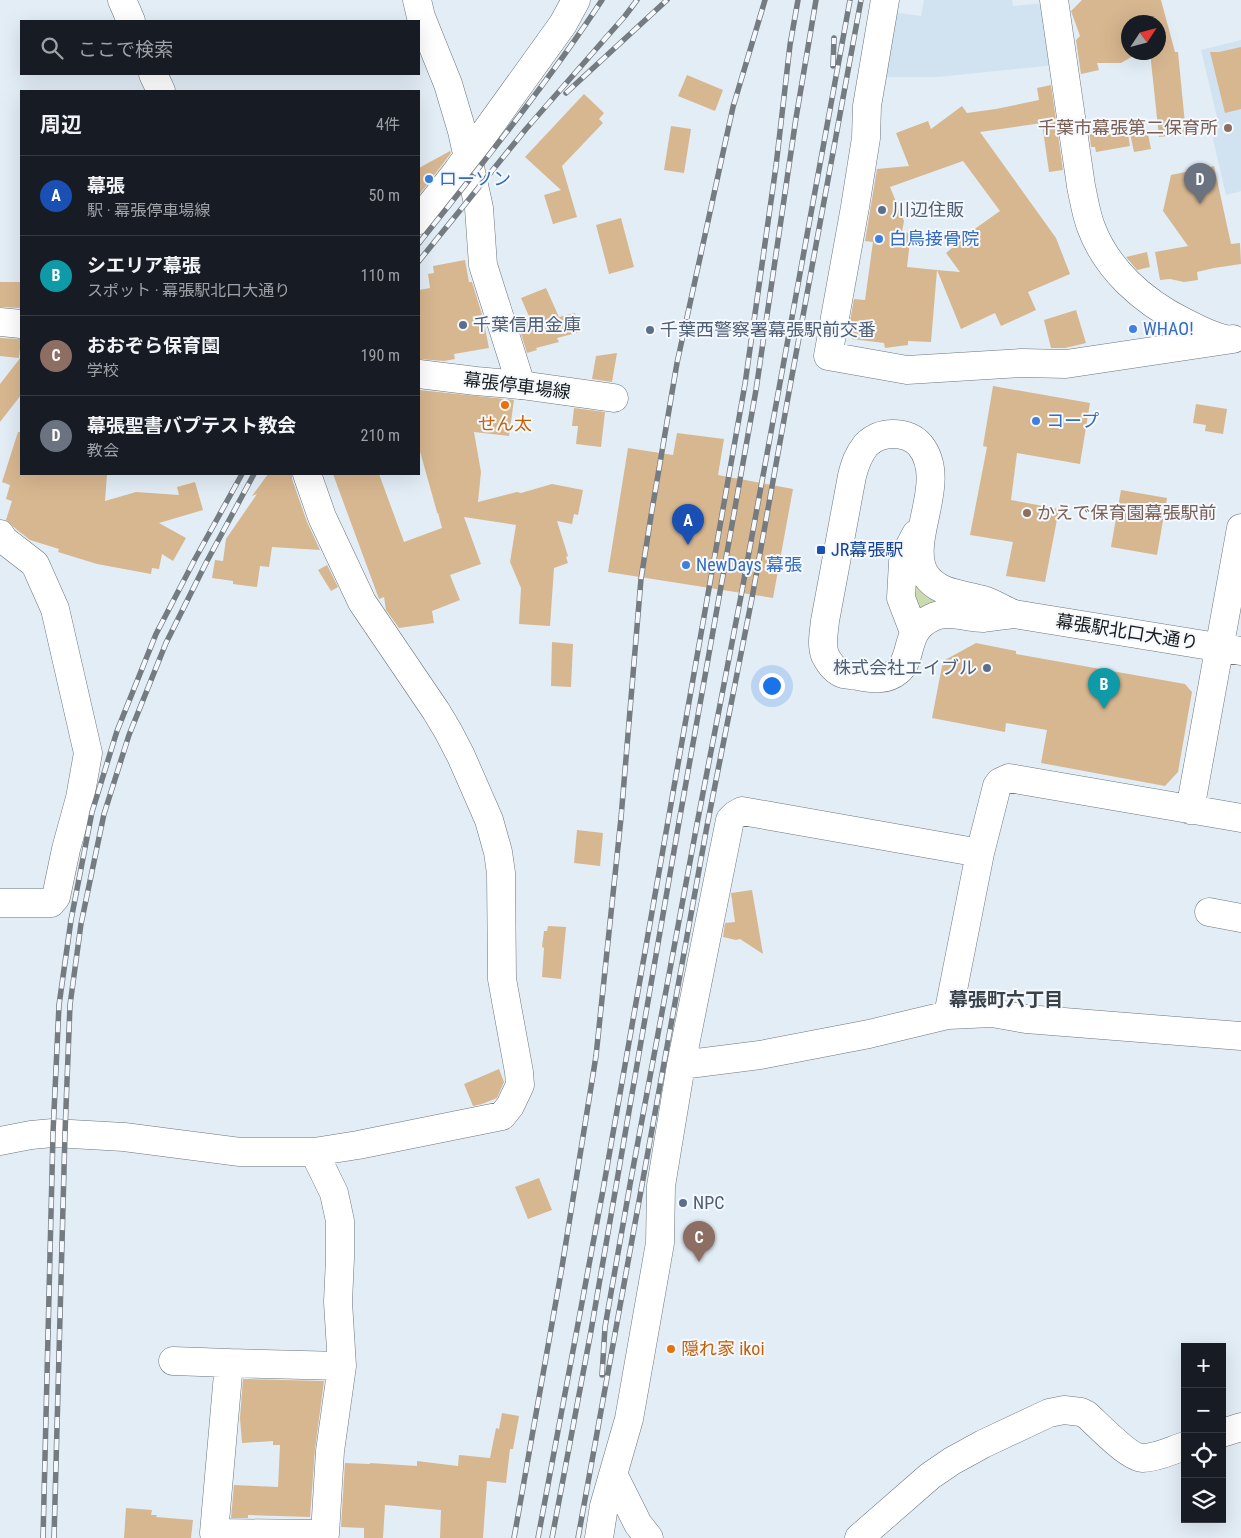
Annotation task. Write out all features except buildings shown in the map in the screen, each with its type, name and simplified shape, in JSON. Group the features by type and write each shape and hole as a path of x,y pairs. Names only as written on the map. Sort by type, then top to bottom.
{"street":[{"path":"417,0 421,17 448,84 468,155 479,208 483,265 521,385"},
{"path":"420,219 458,170 563,24 576,0"},
{"path":"885,0 867,106 866,138 856,207 828,356 907,370 1022,362 1066,364 1237,338"},
{"path":"1054,0 1081,186 1092,229 1104,253 1122,278 1146,299 1176,318 1204,332 1221,338 1237,338"},
{"path":"153,75 161,90"},
{"path":"0,322 20,324"},
{"name":"幕張停車場線","path":"420,374 521,385 614,398"},
{"path":"887,434 899,434 909,436 924,451 931,478 920,549 925,574 934,584 944,590 985,600 1014,614 982,618 954,614 932,617 914,632 901,670 884,679 843,674 832,666 823,644 825,621 852,476 857,458 866,444 875,438 887,434"},
{"path":"0,1141 31,1135 64,1133 124,1137 240,1152 314,1152 502,1116 510,1106 520,1085 502,979 501,873 498,852 489,820 461,756 440,717 362,602 322,517 308,475"},
{"path":"914,632 901,598 903,562 906,552 925,519"},
{"path":"1190,810 1230,649 1241,528"},
{"path":"0,534 4,540 36,564 55,609 88,753 80,798 66,849 56,897 51,903 0,903"},
{"name":"幕張駅北口大通り","path":"1014,614 1230,649"},
{"path":"948,1015 980,853 997,786 1000,782 1009,778 1241,818"},
{"path":"599,1538 604,1506 629,1419 660,1243 661,1186 681,1064 730,820 742,811 980,853"},
{"path":"1209,912 1241,918"},
{"path":"681,1064 760,1055 869,1034 948,1015 992,1013 1026,1019 1241,1036"},
{"path":"229,1363 214,1532 325,1534 330,1451 342,1366 338,1302 340,1221 334,1193 314,1152"},
{"path":"173,1361 342,1366"},
{"path":"859,1538 930,1476 952,1461 1049,1413 1064,1410 1081,1412 1087,1415 1127,1450 1139,1457 1152,1456 1181,1447"},
{"path":"1226,1432 1241,1426"},
{"path":"614,1476 638,1524 649,1538"}],"shaded area":[{"path":"924,0 1012,0 1013,6 1045,3 1054,65 937,77 880,77 891,12 921,16"},
{"name":"千葉市幕張第二保育所","path":"1241,40 1241,191 1226,195 1213,139 1217,117 1201,50"}],"green space":[{"path":"912,567 970,602 916,614"}],"railway":[{"path":"420,242 536,93 602,0"},
{"path":"420,260 526,129 637,0"},
{"path":"566,93 667,0"},
{"path":"514,1538 562,1267 596,1056 621,818 641,579 651,516 677,363 733,107 765,0"},
{"path":"538,1538 603,1190 745,384 776,166 790,45 798,0"},
{"path":"552,1538 591,1331 756,390 796,118 816,0"},
{"path":"602,1375 605,1327 631,1179 741,596 850,0"},
{"path":"578,1538 707,826 752,598 861,0"},
{"path":"833,66 834,38"},
{"path":"43,1538 53,1133 59,1005 71,920 92,812 117,731 156,634 241,475"},
{"path":"54,1538 70,1005 81,924 104,814 129,735 166,643 253,475"}],"place":[{"name":"千葉市幕張第二保育所","path":"1228,128"},
{"name":"ローソン","path":"429,179"},
{"name":"幕張聖書バプテスト教会","path":"1200,204"},
{"name":"川辺住販","path":"882,210"},
{"name":"白鳥接骨院","path":"879,239"},
{"name":"千葉信用金庫","path":"463,325"},
{"name":"WHAO!","path":"1133,329"},
{"name":"千葉西警察署幕張駅前交番","path":"650,330"},
{"name":"せん太","path":"505,405"},
{"name":"コープ","path":"1036,421"},
{"name":"かえで保育園幕張駅前","path":"1027,513"},
{"name":"幕張","path":"688,545"},
{"name":"JR幕張駅","path":"821,550"},
{"name":"NewDays 幕張","path":"686,565"},
{"name":"株式会社エイブル","path":"987,668"},
{"name":"シエリア幕張","path":"1104,709"},
{"name":"NPC","path":"683,1203"},
{"name":"おおぞら保育園","path":"699,1262"},
{"name":"隠れ家 ikoi","path":"671,1349"}],"district":[{"name":"幕張町六丁目","path":"1006,999"}]}
